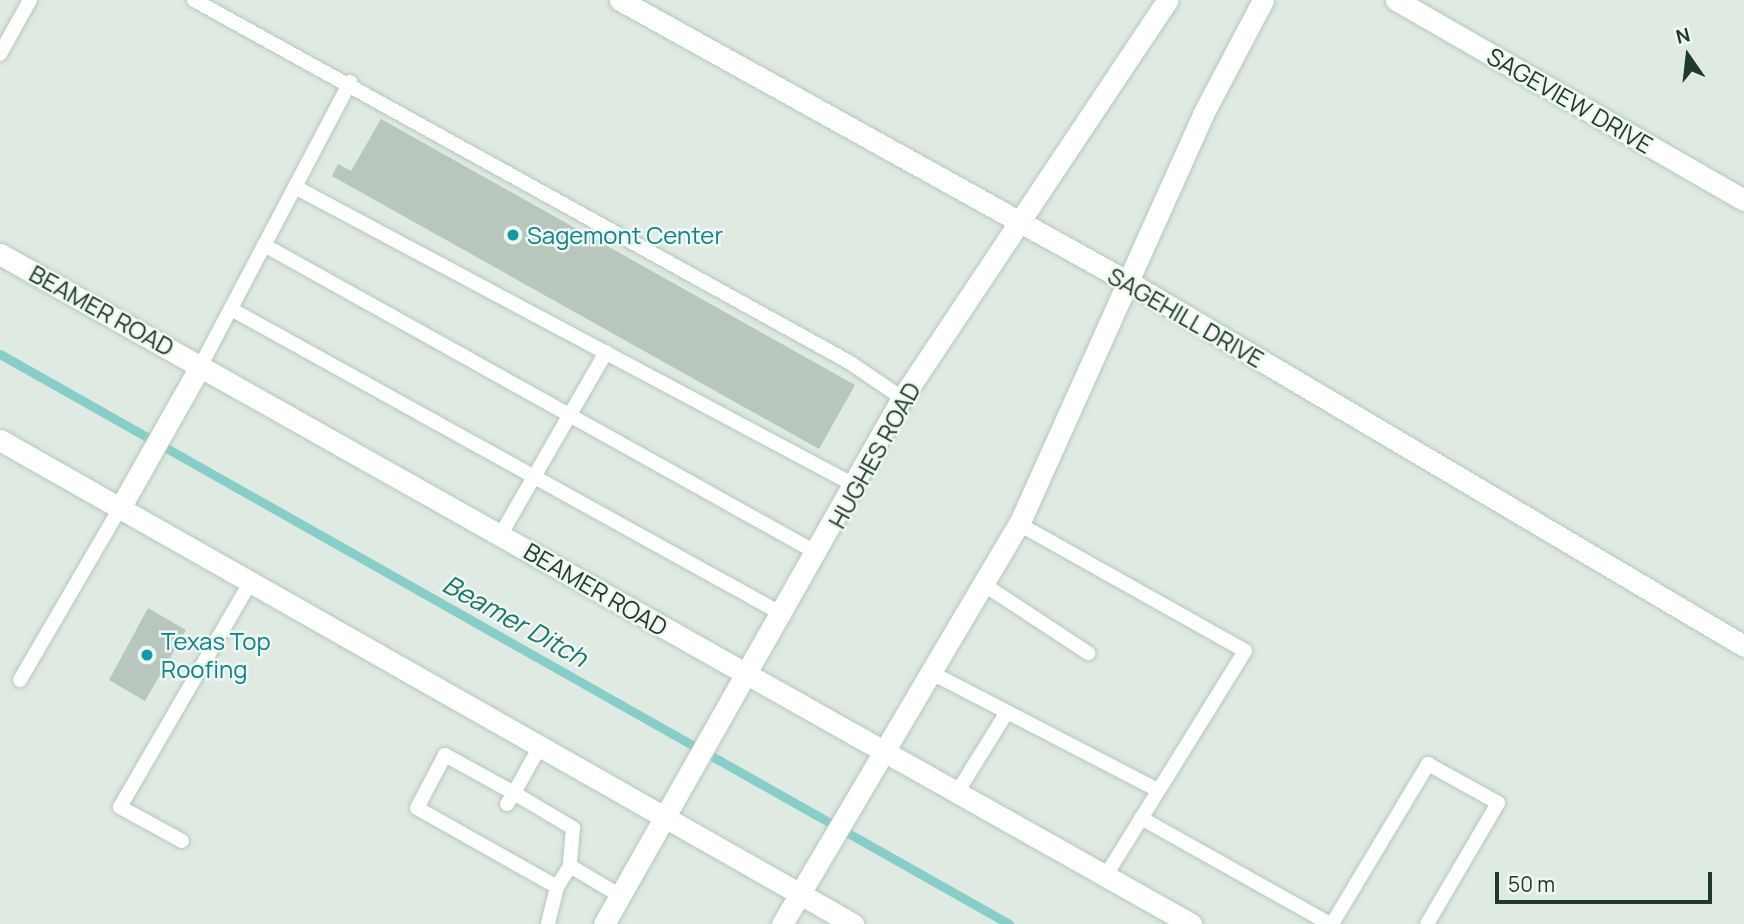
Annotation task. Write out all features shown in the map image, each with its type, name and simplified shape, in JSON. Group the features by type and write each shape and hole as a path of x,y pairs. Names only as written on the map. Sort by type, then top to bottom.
{"main road":[{"name":"SAGEHILL DRIVE","path":"620,0 1132,284 1744,646"},
{"name":"HUGHES ROAD","path":"604,924 678,793 820,554 902,398 1167,0"},
{"path":"782,924 1019,524 1132,284 1203,114 1263,0"},
{"name":"SAGEVIEW DRIVE","path":"1396,0 1744,200"},
{"name":"BEAMER ROAD","path":"0,254 501,534 747,677 885,748 1105,877 1191,924"},
{"path":"120,508 134,488 201,365"},
{"path":"0,440 853,924"}],"lane":[{"path":"0,54 30,0"},
{"path":"194,0 350,82 849,362 902,398"},
{"path":"201,365 350,82"},
{"path":"295,187 856,486"},
{"path":"264,246 820,554"},
{"path":"230,309 784,615"},
{"path":"501,534 606,352"},
{"path":"20,680 120,508"},
{"path":"1019,524 1245,651 1105,877"},
{"path":"182,841 120,807 250,583"},
{"path":"983,584 1088,653"},
{"path":"930,672 1158,790"},
{"path":"958,791 1007,712"},
{"path":"510,798 539,748"},
{"path":"548,924 557,887 570,866 573,828 538,815 474,778 445,755 417,808 452,819 487,838 513,861 557,887"},
{"path":"1141,818 1331,924 1428,764 1498,803 1427,924"},
{"path":"513,861 520,848"},
{"path":"570,866 620,895"}],"building":[{"name":"Sagemont Center","path":"381,119 855,385 819,449 332,176 338,164 351,171"},
{"name":"Texas Top Roofing","path":"148,608 186,630 145,701 109,680"}],"waterway":[{"name":"Beamer Ditch","path":"0,354 1009,924"}],"place":[{"name":"Sagemont Center","path":"513,235"},
{"name":"Texas Top Roofing","path":"147,655"}]}
